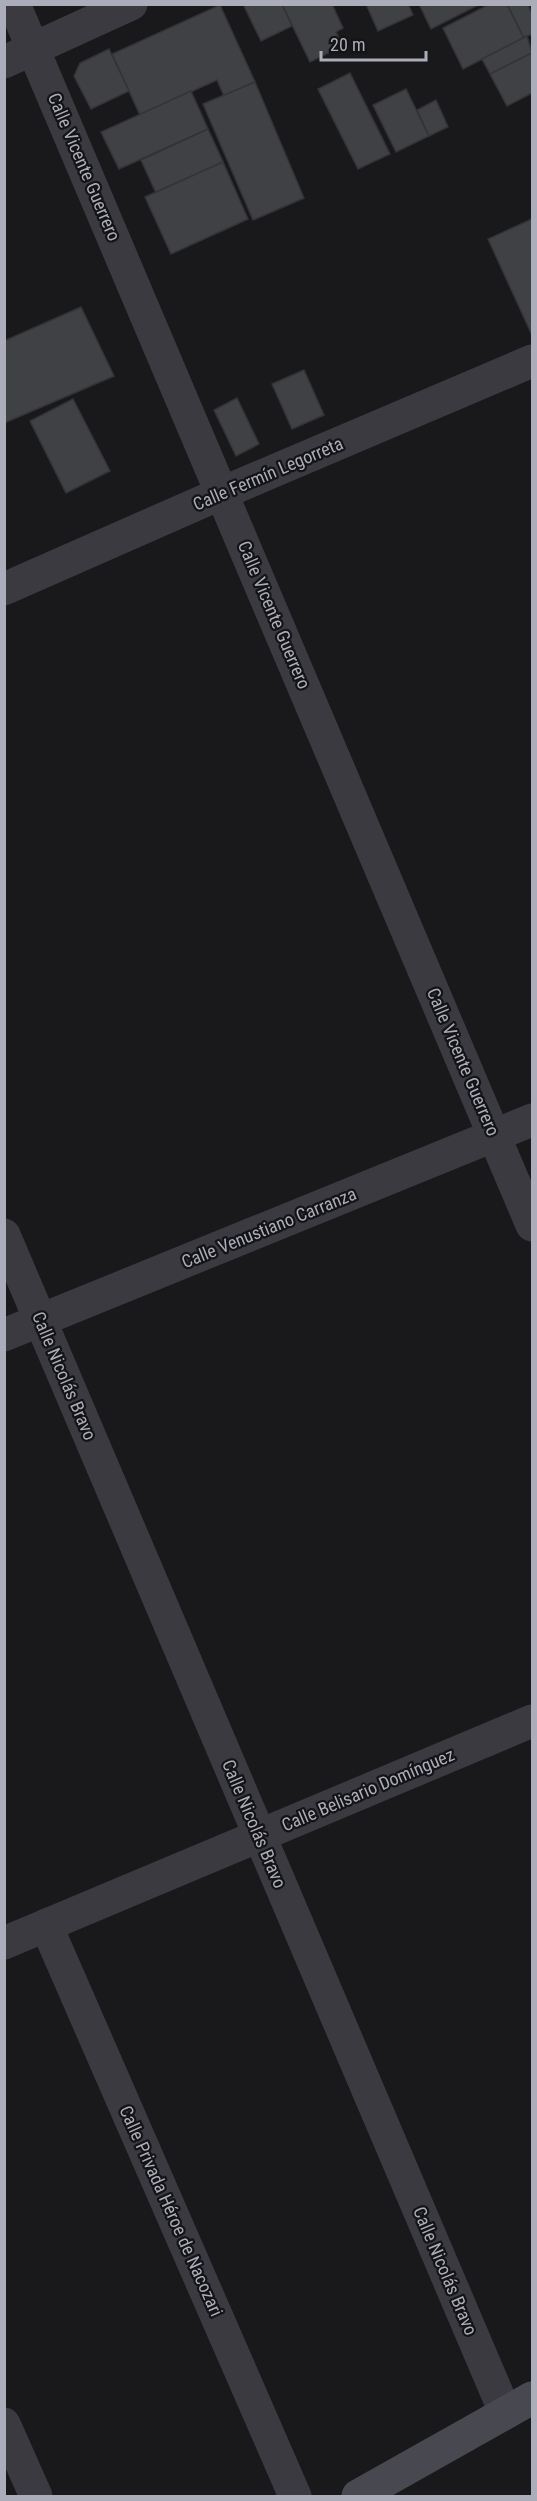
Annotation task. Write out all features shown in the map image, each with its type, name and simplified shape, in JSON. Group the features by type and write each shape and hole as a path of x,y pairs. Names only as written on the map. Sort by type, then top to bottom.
{"main road":[{"path":"358,2496 519,2405"}],"street":[{"name":"Calle Vicente Guerrero","path":"14,4 19,56 222,493 532,1225"},
{"path":"19,56 131,4"},
{"name":"Calle Fermín Legorreta","path":"4,589 532,361"},
{"name":"Calle Venustiano Carranza","path":"4,1335 532,1120"},
{"name":"Calle Nicolás Bravo","path":"4,1235 259,1836 519,2405"},
{"name":"Calle Belisario Domínguez","path":"4,1943 532,1720"},
{"name":"Calle Privada Héroe de Nacozari","path":"46,1925 295,2496"},
{"path":"4,2424 36,2496"}],"building":[{"path":"243,4 282,4 292,26 261,41"},
{"path":"282,4 332,4 343,28 336,32 343,46 310,62"},
{"path":"366,4 408,4 413,15 378,31"},
{"path":"419,4 480,4 431,29"},
{"path":"490,4 507,4 524,38 463,69 443,28"},
{"path":"507,4 528,4 532,15 532,34 524,38"},
{"path":"220,5 255,82 224,96 217,80 140,115 112,54"},
{"path":"527,36 532,53 490,74 482,59"},
{"path":"109,49 129,91 91,109 74,76 80,63"},
{"path":"532,53 532,93 507,106 490,74"},
{"path":"350,73 390,154 358,169 318,89"},
{"path":"255,82 304,198 253,220 203,104"},
{"path":"406,89 429,136 396,152 373,105"},
{"path":"191,91 208,129 119,169 101,132"},
{"path":"436,100 448,127 429,136 417,110"},
{"path":"208,129 223,162 156,193 141,160"},
{"path":"223,162 248,219 171,254 145,197"},
{"path":"532,219 532,332 531,333 488,239"},
{"path":"81,307 114,376 4,423 4,341"},
{"path":"304,370 324,415 292,429 272,384"},
{"path":"237,398 259,444 236,456 214,410"},
{"path":"73,399 110,471 66,493 30,421"}]}
